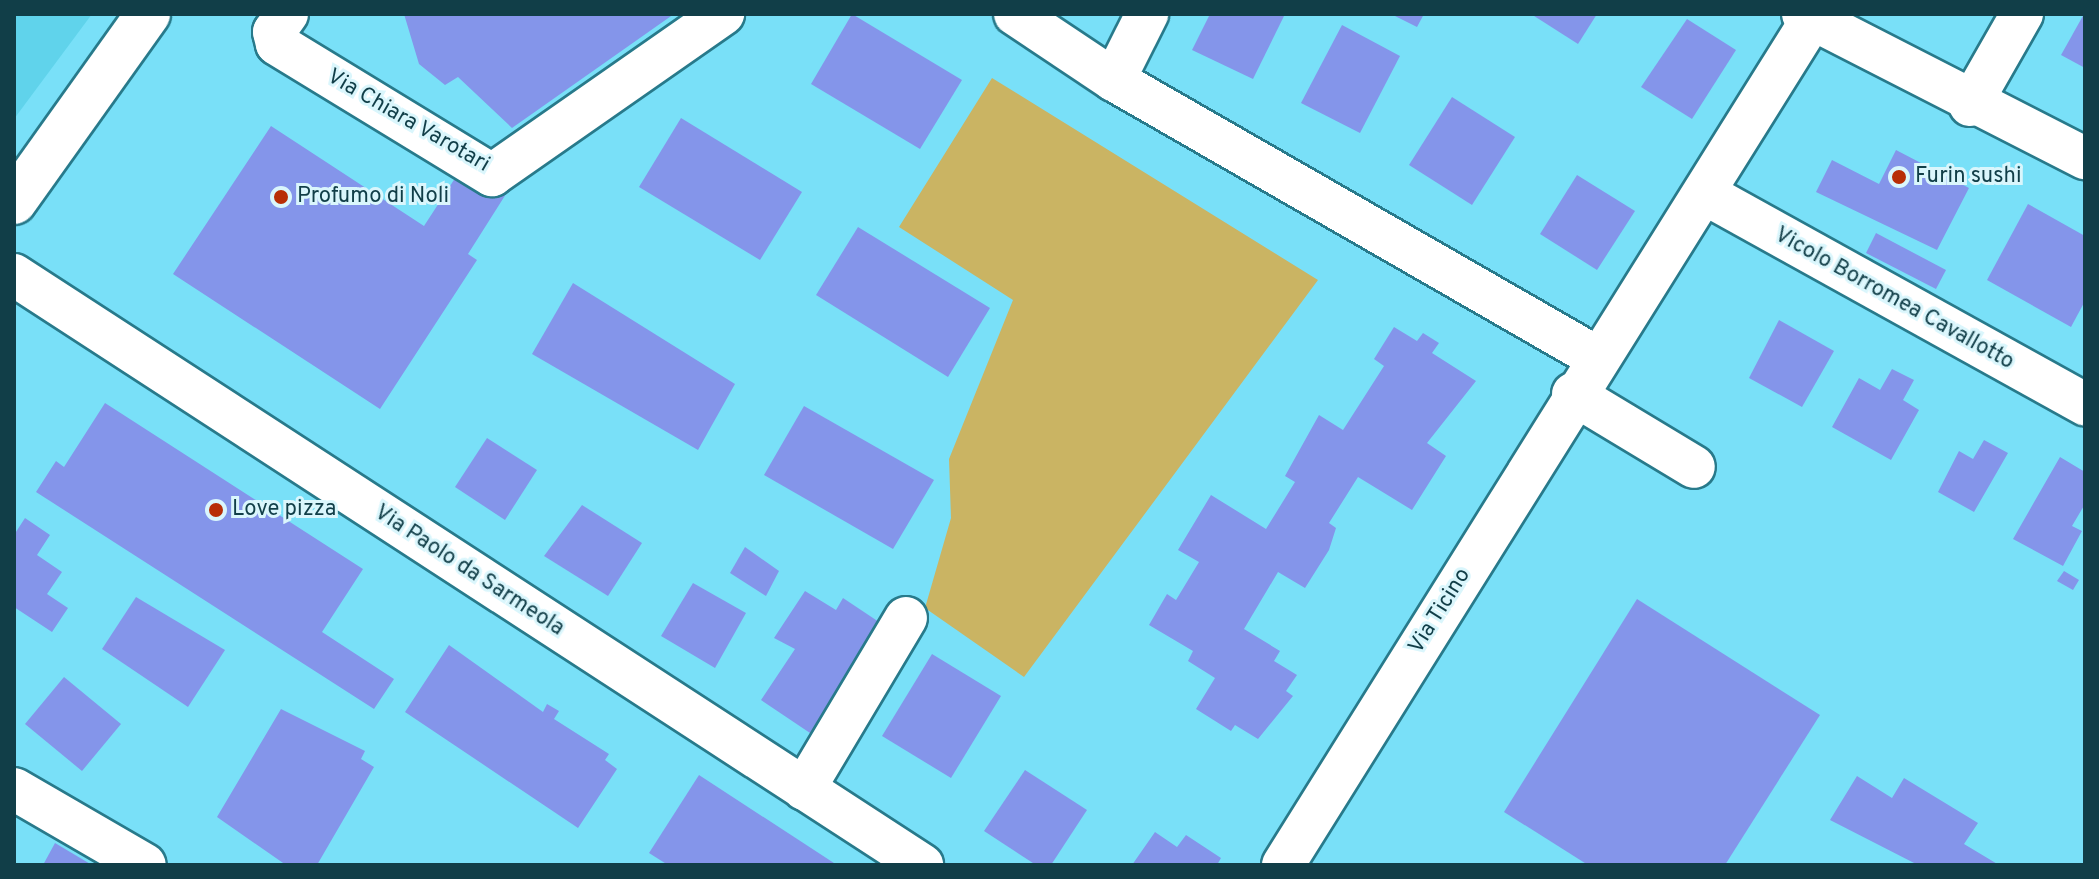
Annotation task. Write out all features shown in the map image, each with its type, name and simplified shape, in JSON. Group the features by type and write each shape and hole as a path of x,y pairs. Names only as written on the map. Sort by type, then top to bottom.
{"main road":[{"path":"14,202 148,14"}],"street":[{"name":"Via Chiara Varotari","path":"287,14 274,32 277,44 492,175 723,14"},
{"path":"1015,14 1114,80 1596,357"},
{"path":"1114,80 1147,14"},
{"path":"1970,105 2022,14"},
{"path":"1807,16 1970,105 2085,158"},
{"name":"Via Ticino","path":"1283,865 1596,357 1704,193 1807,16"},
{"name":"Vicolo Borromea Cavallotto","path":"1704,193 2085,404"},
{"name":"Via Paolo da Sarmeola","path":"14,275 922,865"},
{"path":"1573,394 1694,467"},
{"path":"804,789 906,618"},
{"path":"14,789 145,865"}],"shaded area":[{"path":"14,14 92,14 14,119"},
{"path":"992,78 1318,280 1024,677 925,608 951,518 949,459 1013,300 899,227"}],"building":[{"path":"404,14 674,14 512,128 458,77 445,85 419,64"},
{"path":"852,14 962,80 920,149 811,84"},
{"path":"1210,14 1285,14 1253,79 1192,50"},
{"path":"1391,14 1424,14 1417,27"},
{"path":"1531,14 1597,14 1578,44"},
{"path":"2085,14 2085,68 2061,55"},
{"path":"1687,19 1736,50 1692,119 1641,87"},
{"path":"1342,25 1400,56 1360,133 1301,103"},
{"path":"1452,97 1515,137 1472,205 1409,165"},
{"path":"681,118 802,192 760,260 639,187"},
{"path":"271,126 424,226 461,169 506,194 468,254 477,260 380,409 173,274"},
{"path":"1896,150 1969,188 1937,250 1816,192 1832,160 1879,184"},
{"path":"1577,175 1635,211 1597,270 1540,234"},
{"path":"2028,204 2085,236 2085,301 2071,327 1987,280"},
{"path":"858,227 990,308 948,377 816,295"},
{"path":"1876,233 1946,270 1936,289 1866,253"},
{"path":"573,283 735,384 698,450 532,354"},
{"path":"1779,320 1834,351 1802,407 1749,378"},
{"path":"1394,327 1417,341 1423,333 1439,343 1432,353 1476,381 1427,443 1446,456 1412,510 1358,477 1329,523 1336,528 1329,550 1305,588 1278,572 1244,629 1280,651 1274,661 1297,675 1286,691 1293,696 1258,739 1235,725 1231,731 1196,709 1215,678 1188,661 1193,651 1149,625 1167,594 1176,600 1199,562 1178,550 1211,495 1266,529 1295,482 1285,476 1319,415 1343,430 1384,366 1374,359"},
{"path":"1892,369 1914,380 1903,400 1919,410 1891,460 1832,427 1859,378 1880,390"},
{"path":"105,403 363,569 322,632 394,679 374,709 36,492 56,461 64,467"},
{"path":"804,406 934,480 893,549 764,475"},
{"path":"487,438 537,470 505,520 455,487"},
{"path":"1984,440 2008,453 1974,512 1938,492 1959,451 1973,459"},
{"path":"2060,457 2085,472 2085,504 2072,526 2082,531 2063,566 2013,539"},
{"path":"582,505 642,543 608,596 544,556"},
{"path":"25,518 50,535 37,555 62,572 47,594 68,608 52,632 14,607 14,535"},
{"path":"745,547 779,571 766,596 730,573"},
{"path":"2064,571 2079,580 2073,590 2057,581"},
{"path":"693,583 746,613 715,668 661,636"},
{"path":"805,591 836,610 843,598 882,624 813,735 761,700 795,649 774,638"},
{"path":"136,597 225,650 188,707 102,649"},
{"path":"1637,599 1820,715 1725,865 1588,865 1504,812"},
{"path":"449,645 543,712 547,704 559,711 554,719 609,754 605,760 617,769 578,828 405,712"},
{"path":"932,654 1001,696 951,778 882,736"},
{"path":"64,677 121,724 82,771 25,724"},
{"path":"281,709 365,751 361,759 374,767 317,865 286,865 217,817"},
{"path":"1025,770 1087,810 1051,865 1036,865 984,831"},
{"path":"699,775 837,865 668,865 649,853"},
{"path":"1857,776 1892,798 1904,778 1978,823 1964,844 1999,865 1918,865 1830,820"},
{"path":"1155,832 1177,847 1186,835 1221,858 1217,865 1132,865"},
{"path":"55,843 92,865 43,865"}],"place":[{"name":"Furin sushi","path":"1899,177"},
{"name":"Profumo di Noli","path":"281,197"},
{"name":"Love pizza","path":"216,510"}]}
